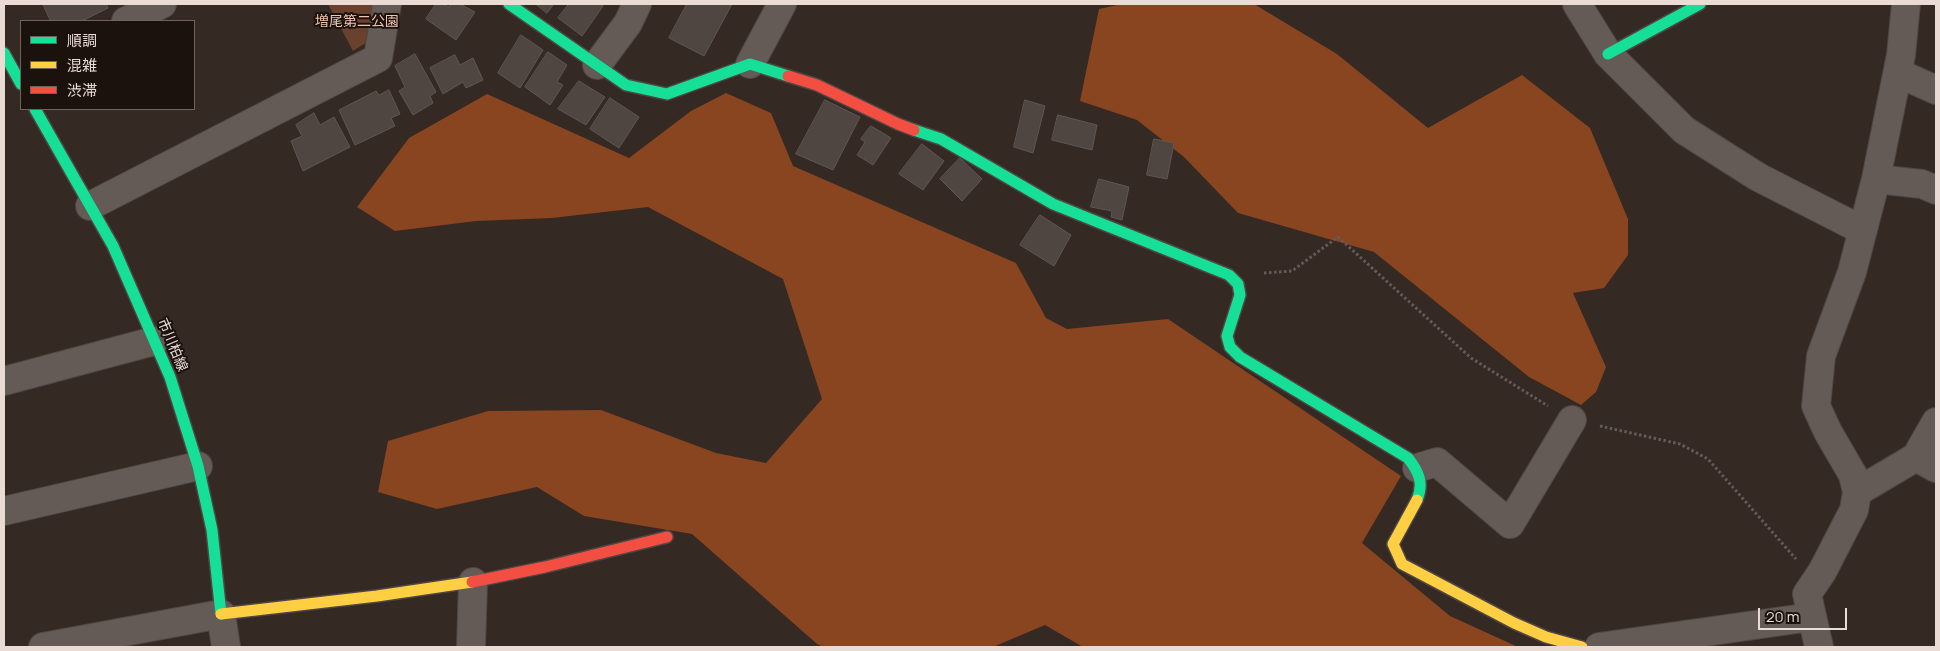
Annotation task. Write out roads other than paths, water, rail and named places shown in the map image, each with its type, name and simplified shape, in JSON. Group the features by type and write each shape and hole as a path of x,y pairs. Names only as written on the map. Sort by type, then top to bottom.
{"street":[{"path":"128,20 162,4"},
{"path":"90,206 378,58 387,4"},
{"path":"510,4 626,85 667,94 750,64 817,85 898,124 941,139 1054,204 1229,275 1238,284 1240,296 1227,336 1230,347 1240,358 1408,458 1417,468 1421,479 1421,491 1394,544 1402,564 1514,623 1546,637 1582,647"},
{"path":"597,66 628,23 637,4"},
{"path":"750,64 782,4"},
{"path":"1577,4 1608,54 1684,130 1758,177 1862,230"},
{"path":"1608,54 1700,4"},
{"path":"1819,647 1811,617 1808,594 1854,510 1857,492 1853,475 1828,432 1816,406 1821,356 1852,272 1876,179 1898,73 1906,4"},
{"path":"1898,73 1936,90"},
{"name":"市川柏線","path":"36,110 113,246 170,377 198,466 212,530 221,614"},
{"path":"1876,179 1922,184 1936,190"},
{"path":"4,381 154,341"},
{"path":"1417,468 1437,462 1510,524 1572,420"},
{"path":"1857,492 1926,462 1936,422"},
{"path":"4,511 198,466"},
{"path":"43,647 221,614 374,598 473,582 579,559 667,537"},
{"path":"472,647 473,582"},
{"path":"221,614 226,647"},
{"path":"1599,647 1811,617"}],"park label":[{"name":"増尾第二公園","path":"357,22"}]}
